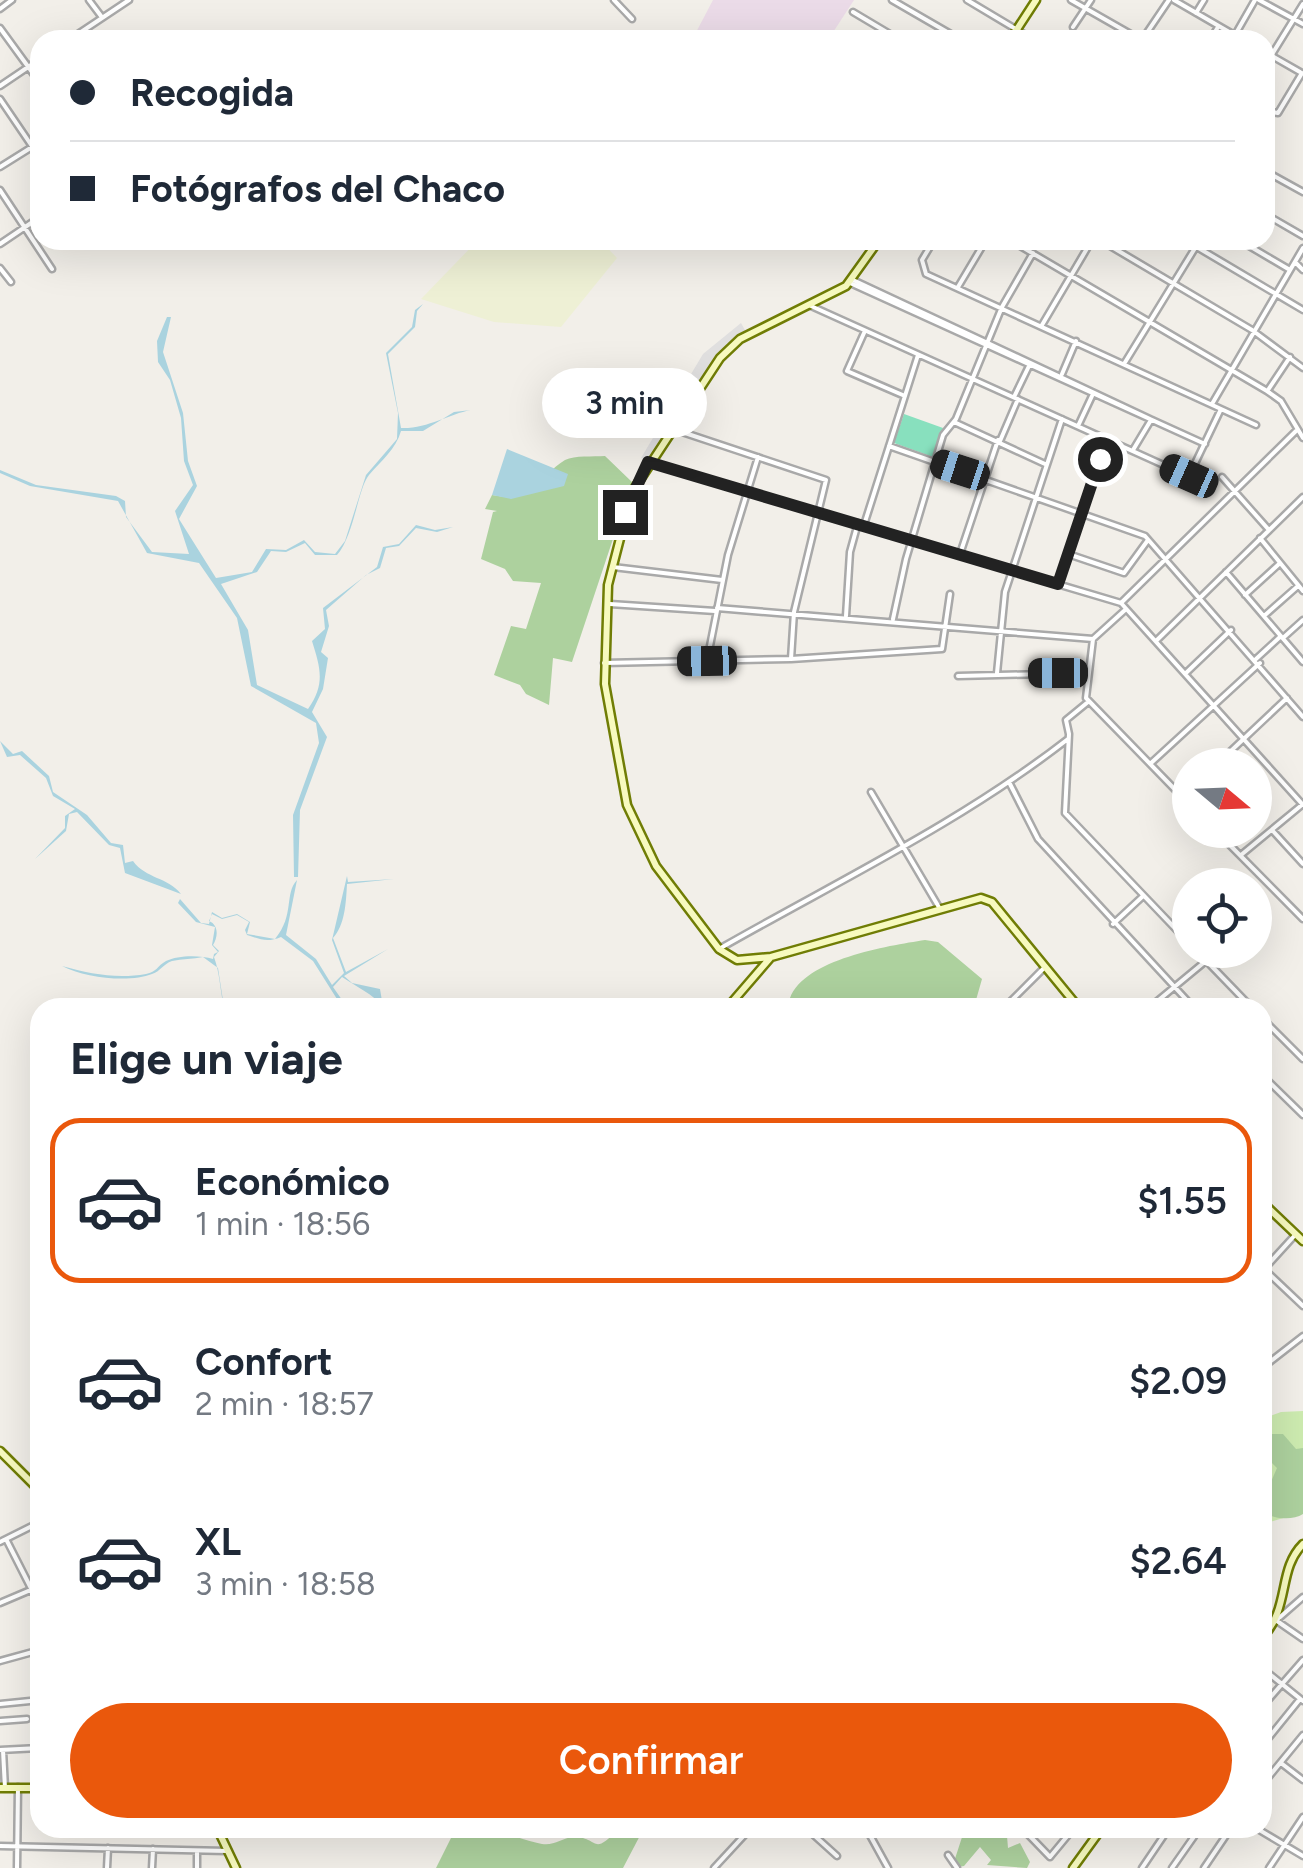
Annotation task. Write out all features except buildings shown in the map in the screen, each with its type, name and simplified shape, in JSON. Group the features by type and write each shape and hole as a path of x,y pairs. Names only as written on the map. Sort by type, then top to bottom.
{"street":[{"path":"0,9 12,0"},
{"path":"89,0 102,17"},
{"path":"83,30 129,0"},
{"path":"614,0 632,20"},
{"path":"892,0 944,30"},
{"path":"967,0 1016,30 1036,0"},
{"path":"1072,0 1124,30"},
{"path":"1073,27 1091,0"},
{"path":"1149,30 1171,0 1225,30"},
{"path":"1196,13 1204,0"},
{"path":"1239,30 1257,0 1303,24"},
{"path":"1275,51 1303,4"},
{"path":"853,12 883,30"},
{"path":"1216,30 1218,26"},
{"path":"0,28 29,67 0,86"},
{"path":"1275,58 1302,73 1275,113"},
{"path":"0,99 30,143"},
{"path":"0,167 30,147"},
{"path":"1275,176 1303,192"},
{"path":"0,190 30,235"},
{"path":"1275,220 1303,236"},
{"path":"0,244 30,224"},
{"path":"1212,405 1252,330 1303,248"},
{"path":"40,250 52,269"},
{"path":"872,250 852,281 811,306 737,341 648,462 632,492 605,604 604,663 628,804 656,866 719,949 738,960 772,958 986,899 1071,998"},
{"path":"928,250 922,260 924,272 1256,425"},
{"path":"958,287 980,250"},
{"path":"1028,250 1267,391 1281,401 1303,438"},
{"path":"1042,325 1086,250"},
{"path":"1117,250 1252,330 1303,368"},
{"path":"1124,364 1194,250"},
{"path":"1203,250 1303,310"},
{"path":"1256,250 1290,270"},
{"path":"893,620 912,538 946,428 954,422 1002,307 1033,253"},
{"path":"1295,262 1303,270"},
{"path":"0,268 11,282"},
{"path":"852,281 1204,444"},
{"path":"811,306 1200,481"},
{"path":"864,332 847,370 905,396"},
{"path":"1061,378 1076,342"},
{"path":"846,616 850,552 918,355"},
{"path":"1267,391 1290,357"},
{"path":"960,554 1030,363"},
{"path":"1078,426 1094,393"},
{"path":"1189,476 1221,409"},
{"path":"997,673 999,628 1011,570 1062,419"},
{"path":"1133,450 1150,419"},
{"path":"1121,603 1303,420"},
{"path":"954,422 1045,464"},
{"path":"671,429 826,480 794,612 791,659"},
{"path":"1058,584 1106,439"},
{"path":"889,446 1149,540 1303,717"},
{"path":"707,661 722,580 758,457"},
{"path":"648,462 1121,603 1303,804 1272,830 1303,864"},
{"path":"1222,477 1269,530"},
{"path":"1156,641 1303,497"},
{"path":"1260,538 1303,592"},
{"path":"1068,554 1124,573 1149,540"},
{"path":"1246,594 1280,563"},
{"path":"612,567 722,580"},
{"path":"1226,572 1303,660"},
{"path":"1264,616 1298,586"},
{"path":"604,663 791,659 942,649 950,594"},
{"path":"605,604 794,612 1093,638"},
{"path":"1126,609 1093,638 1088,702 1172,787"},
{"path":"1150,764 1303,620"},
{"path":"1186,674 1231,630"},
{"path":"958,676 1088,672"},
{"path":"1235,748 1287,698"},
{"path":"1088,702 1066,720 1064,813 1172,926"},
{"path":"719,949 881,857 904,849 1010,784 1068,738"},
{"path":"1010,784 1038,839 1184,998"},
{"path":"871,792 940,909"},
{"path":"1232,848 1303,919"},
{"path":"1240,856 1250,848"},
{"path":"1113,924 1142,897"},
{"path":"736,998 772,958"},
{"path":"1014,998 1046,966"},
{"path":"1159,998 1196,968"},
{"path":"1214,968 1242,998"},
{"path":"1272,1030 1303,1059"},
{"path":"1272,1085 1303,1116"},
{"path":"1272,1211 1303,1241"},
{"path":"1272,1260 1296,1234"},
{"path":"1272,1278 1303,1306"},
{"path":"1272,1360 1303,1336"},
{"path":"0,1451 30,1481"},
{"path":"30,1527 3,1541 30,1588"},
{"path":"1278,1620 1290,1562 1303,1544"},
{"path":"0,1603 30,1590"},
{"path":"1272,1627 1303,1597"},
{"path":"1278,1620 1303,1639"},
{"path":"0,1649 2,1661 30,1653"},
{"path":"1272,1694 1303,1660"},
{"path":"1272,1676 1302,1700 1272,1734"},
{"path":"0,1704 30,1701"},
{"path":"0,1721 27,1718"},
{"path":"1272,1774 1303,1735"},
{"path":"30,1748 1,1750 3,1788 30,1788"},
{"path":"1281,1764 1303,1780"},
{"path":"18,1787 18,1868"},
{"path":"1269,1868 1303,1817"},
{"path":"1272,1837 1303,1856"},
{"path":"222,1838 236,1868"},
{"path":"714,1868 742,1838"},
{"path":"817,1838 837,1856"},
{"path":"872,1838 888,1868"},
{"path":"1032,1838 1050,1857 1066,1838"},
{"path":"1074,1868 1095,1838"},
{"path":"1142,1868 1163,1838"},
{"path":"1172,1868 1193,1838"},
{"path":"1204,1868 1225,1838"},
{"path":"0,1846 227,1850"},
{"path":"107,1868 108,1848"},
{"path":"152,1868 153,1849"},
{"path":"197,1850 197,1868"},
{"path":"948,1855 958,1868"}],"shaded area":[{"path":"713,0 854,0 834,30 697,30"},
{"path":"741,323 746,332 719,352 646,460 641,458 703,354"}],"green space":[{"path":"468,250 609,250 617,258 561,327 494,322 421,299"},
{"path":"904,414 943,428 933,457 894,443"},
{"path":"605,456 632,482 572,662 553,658 549,705 526,694 520,685 494,675 511,626 526,629 541,583 513,581 505,569 481,559 493,512 497,511 485,509 492,495 527,493 565,460"},
{"path":"925,940 938,942 982,979 977,998 790,998 812,973 870,951"},
{"path":"1303,1411 1303,1512 1272,1521 1272,1415"},
{"path":"1272,1434 1283,1434 1296,1449 1303,1448 1303,1514 1294,1518 1272,1516 1272,1479 1277,1468 1272,1463"},
{"path":"451,1838 521,1838 546,1844 582,1838 599,1844 610,1838 639,1838 623,1868 436,1868"},
{"path":"962,1838 1007,1838 1008,1848 1020,1843 1030,1862 1027,1868 987,1865 991,1860 980,1847 964,1866 952,1868"}],"water":[{"path":"423,304 417,311 415,327 388,354 401,428 443,419 423,431 401,431 399,437 392,449 365,481 348,536 337,555 315,555 305,543 286,552 271,551 257,572 221,584 248,630 257,685 308,709 319,683 312,641 325,629 323,608 363,578 326,610 329,626 321,652 328,658 323,689 312,712 327,737 300,810 298,877 294,877 293,815 319,743 316,723 251,686 237,618 199,563 147,553 130,522 152,552 189,554 175,511 193,485 184,461 181,418 170,380 158,362 157,341 167,317 171,317 163,352 183,413 188,461 197,486 179,519 216,578 252,572 266,549 286,550 304,540 315,552 335,554 345,541 366,475 397,439 398,413 386,353 412,327 415,310"},
{"path":"507,449 568,474 564,486 511,499 492,495"},
{"path":"0,470 36,485 116,496 125,501 126,515 118,501 30,486"},
{"path":"416,525 435,530 453,527 437,532 416,528 399,546 386,548 380,568 367,574 377,567 383,547 399,544"},
{"path":"0,741 13,754 22,751 49,776 53,792 87,815 111,843 123,845 125,863 133,861 181,894 125,873 120,848 109,845 77,812 69,814 66,831 35,859 65,828 65,816 75,809 53,796 46,778 20,755 7,757"},
{"path":"347,876 348,882 394,879 347,884 342,920 333,938 346,972 388,949 344,976 352,983 380,989 382,998 373,998 342,977 333,987 341,998 336,998 313,961 281,937 276,939 272,940 268,940 247,935 245,930 249,922 237,915 222,919 212,914 211,917 212,912 222,918 237,914 250,922 247,934 275,939 285,922 297,880 286,935 316,959 332,985 344,973 332,940"},
{"path":"180,899 201,923 210,921 215,925 217,932 213,945 219,951 214,957 217,967 203,957 213,959 214,954 218,952 212,945 215,927 196,922 178,903"},
{"path":"202,957 172,961 155,973 120,979 83,974 62,966 125,976 150,973 166,961"}],"route":[{"path":"625,512 648,462 1058,584 1100,459"}]}
